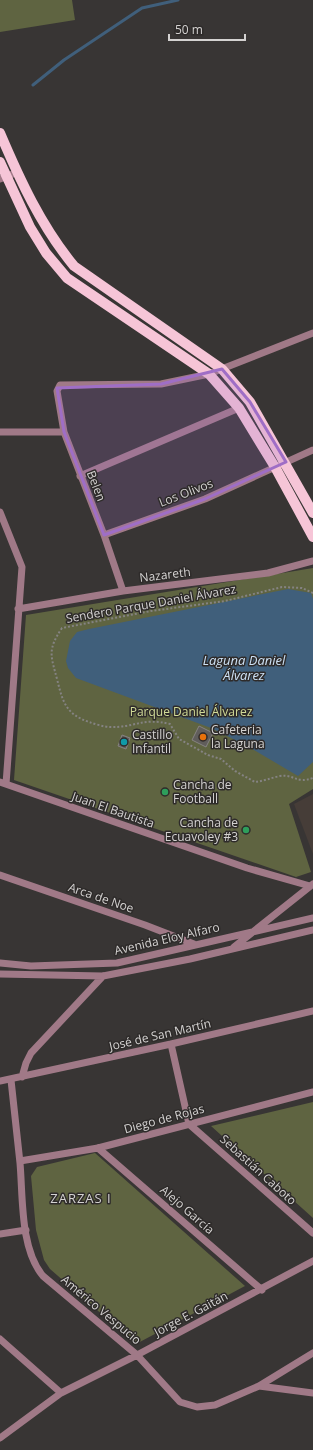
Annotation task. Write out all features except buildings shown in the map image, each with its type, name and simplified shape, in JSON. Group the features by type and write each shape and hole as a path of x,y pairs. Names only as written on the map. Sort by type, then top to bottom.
{"main road":[{"path":"0,133 42,222 57,245 74,266 222,369 250,402 286,462 313,513"},
{"path":"0,162 3,178 38,240 46,253 67,278 209,374 239,408 275,467 313,537"}],"street":[{"path":"3,178 18,172"},
{"path":"209,374 313,333"},
{"name":"Belen","path":"123,591 104,535 64,432 56,391 57,388 60,385 161,384 209,374"},
{"path":"80,476 239,408"},
{"path":"0,432 64,432"},
{"name":"Los Olivos","path":"104,535 205,499 313,450"},
{"path":"1,517 22,567 2,785"},
{"name":"Nazareth","path":"18,610 123,591 268,573 313,561"},
{"name":"Juan El Bautista","path":"2,785 247,868 311,885"},
{"name":"Arca de Noe","path":"0,875 145,925 194,944"},
{"path":"232,949 311,885"},
{"name":"Avenida Eloy Alfaro","path":"0,963 31,966 117,963 194,944 313,918"},
{"name":"Avenida Eloy Alfaro","path":"0,974 103,976 232,949 313,930"},
{"path":"22,1077 31,1053 103,976"},
{"name":"José de San Martín","path":"0,1081 11,1080 172,1044 313,1011"},
{"path":"172,1044 189,1124"},
{"name":"Américo Vespucio","path":"11,1080 26,1230 32,1258 36,1268 43,1276 137,1355 180,1402 197,1407 215,1405 259,1386 313,1353"},
{"name":"Diego de Rojas","path":"20,1161 98,1148 313,1092"},
{"name":"Sebastián Caboto","path":"189,1124 313,1233"},
{"name":"Alejo García","path":"98,1148 262,1290"},
{"path":"0,1234 26,1230"},
{"name":"Jorge E. Gaitán","path":"0,1438 61,1393 137,1355 313,1262"},
{"path":"0,1339 61,1393"},
{"path":"259,1386 313,1393"}],"path":[{"name":"Sendero Parque Daniel Álvarez","path":"313,593 302,588 282,588 225,601 151,611 62,628 54,640 50,656 60,693 67,709 76,717 110,727 157,720 170,724 179,739 208,755 221,759 235,771 255,782 279,776 288,776 303,781 313,778"}],"highlighted area":[{"path":"222,369 250,402 286,462 205,499 104,535 64,432 57,388 161,384"}],"shaded area":[{"path":"313,794 313,854 294,804"}],"green space":[{"path":"0,0 72,0 75,20 0,32"},
{"name":"Parque Daniel Álvarez","path":"313,568 313,789 289,804 311,872 296,877 14,780 26,615"},
{"path":"313,1102 313,1218 211,1126"},
{"path":"95,1153 245,1286 136,1344 50,1269 44,1260 36,1230 31,1176 37,1167"}],"water":[{"name":"Laguna Daniel Álvarez","path":"288,589 311,593 313,599 313,762 298,776 249,747 211,728 76,678 68,668 66,661 70,641 77,632"}],"waterway":[{"path":"33,85 64,60 142,8 178,0"}],"place":[{"name":"Cafeteria la Laguna","path":"203,737"},
{"name":"Castillo Infantil","path":"124,742"},
{"name":"Cancha de Football","path":"165,792"},
{"name":"Cancha de Ecuavoley #3","path":"246,830"}],"district":[{"name":"ZARZAS I","path":"81,1198"}]}
